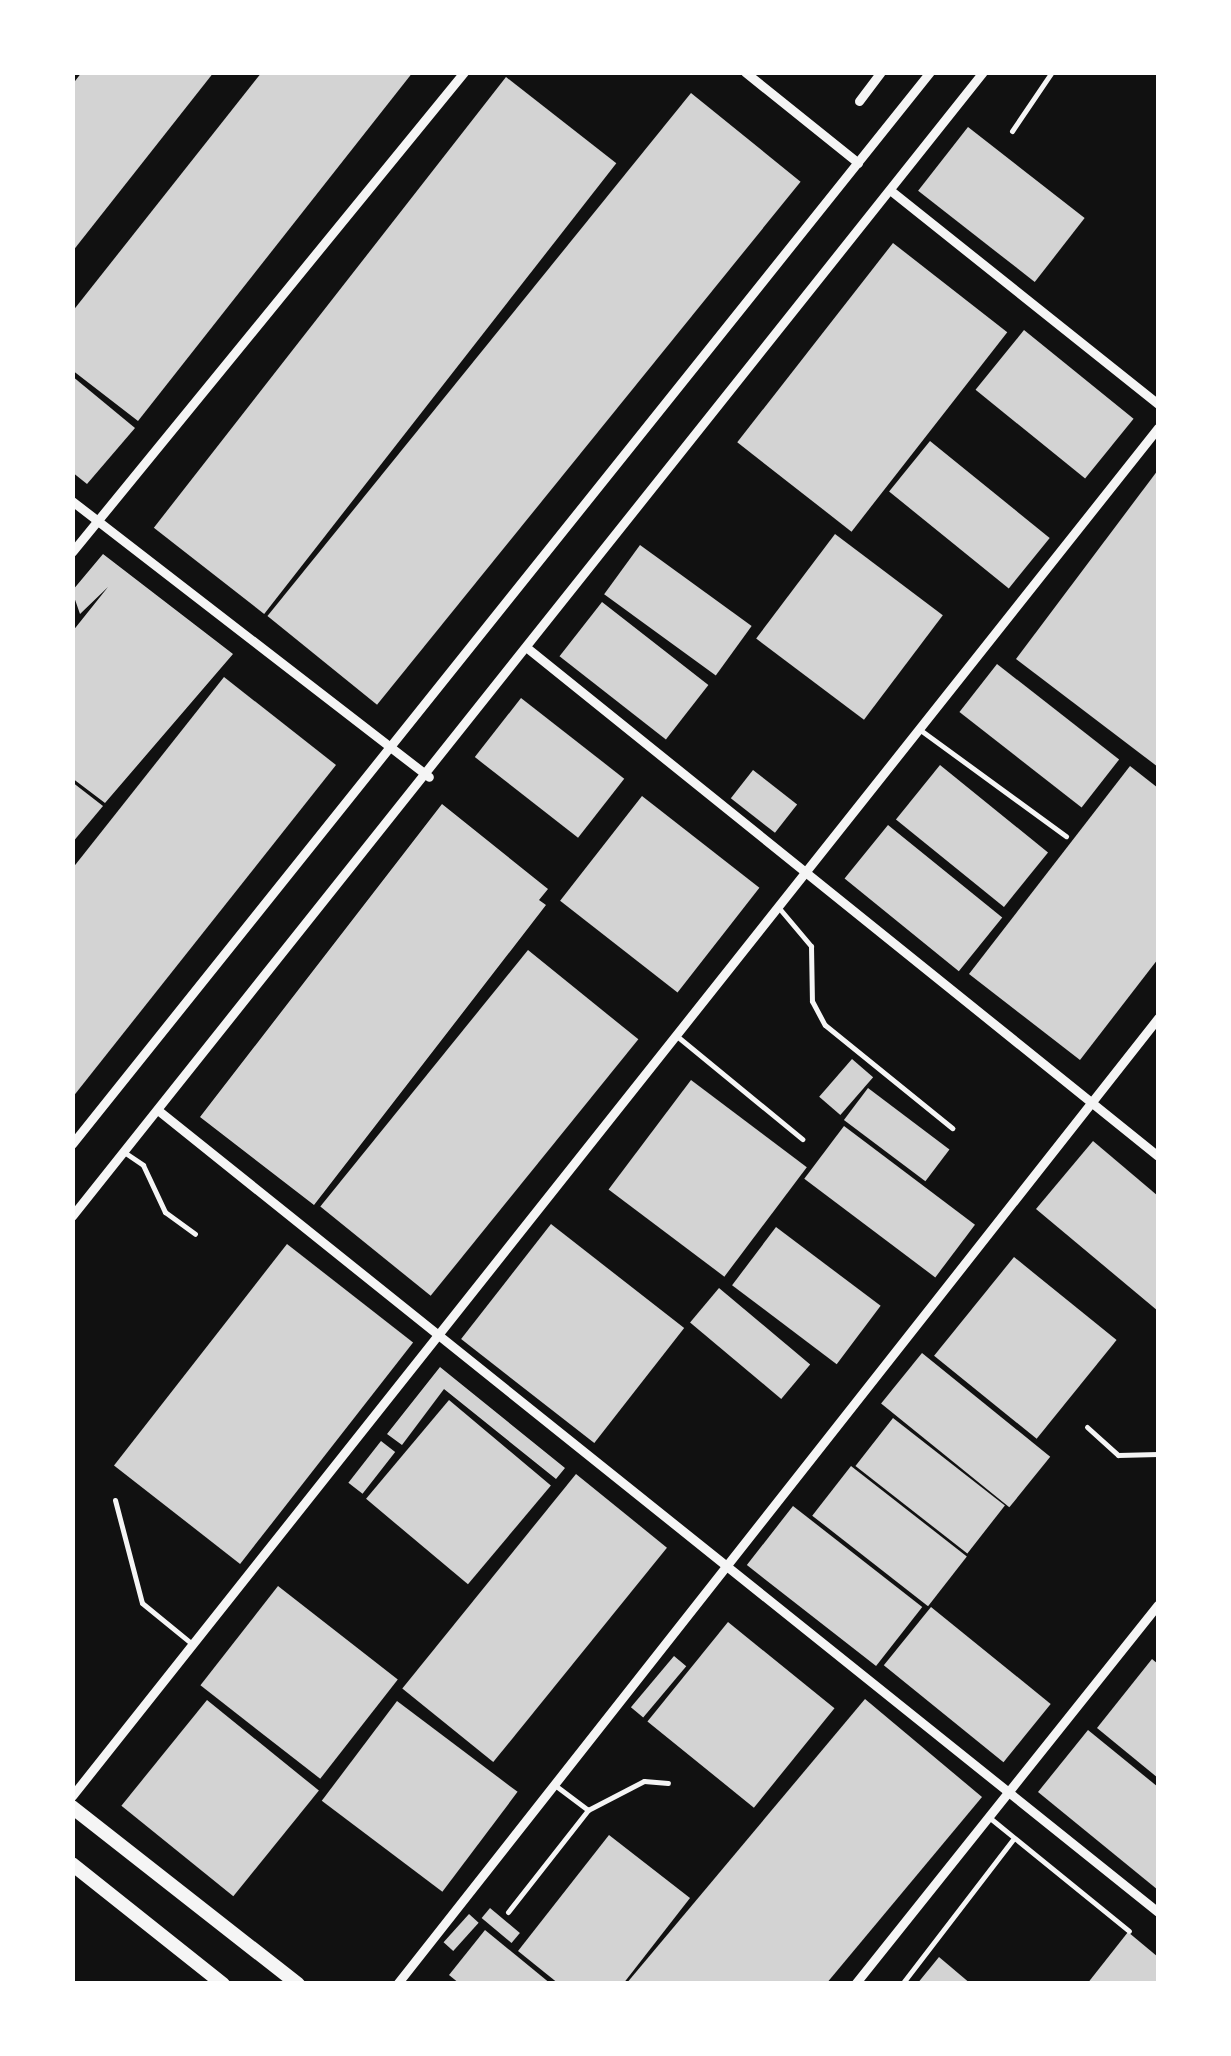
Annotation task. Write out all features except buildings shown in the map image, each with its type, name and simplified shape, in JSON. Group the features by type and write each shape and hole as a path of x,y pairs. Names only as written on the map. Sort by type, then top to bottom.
{"main road":[{"path":"72,1807 298,1984"},
{"path":"72,1864 223,1984"}],"street":[{"path":"72,552 464,72"},
{"path":"745,72 858,164"},
{"path":"859,101 881,72"},
{"path":"72,1144 930,72"},
{"path":"72,1216 429,777 526,647 983,72"},
{"path":"890,190 1158,404"},
{"path":"72,1796 1158,428"},
{"path":"72,500 390,751 429,777"},
{"path":"526,647 1158,1156"},
{"path":"398,1984 1158,1018"},
{"path":"159,1111 1158,1912"},
{"path":"855,1984 1158,1605"}],"lane":[{"path":"1012,131 1052,72"},
{"path":"920,729 1066,836"},
{"path":"777,906 811,946 812,1002 825,1025 952,1128"},
{"path":"675,1035 802,1139"},
{"path":"124,1152 144,1165 165,1212 195,1234"},
{"path":"1087,1427 1118,1455 1158,1454"},
{"path":"116,1500 142,1602 191,1643"},
{"path":"508,1912 588,1810 644,1781 668,1782"},
{"path":"553,1784 588,1810"},
{"path":"988,1816 1128,1931"},
{"path":"902,1984 1014,1838"}]}
